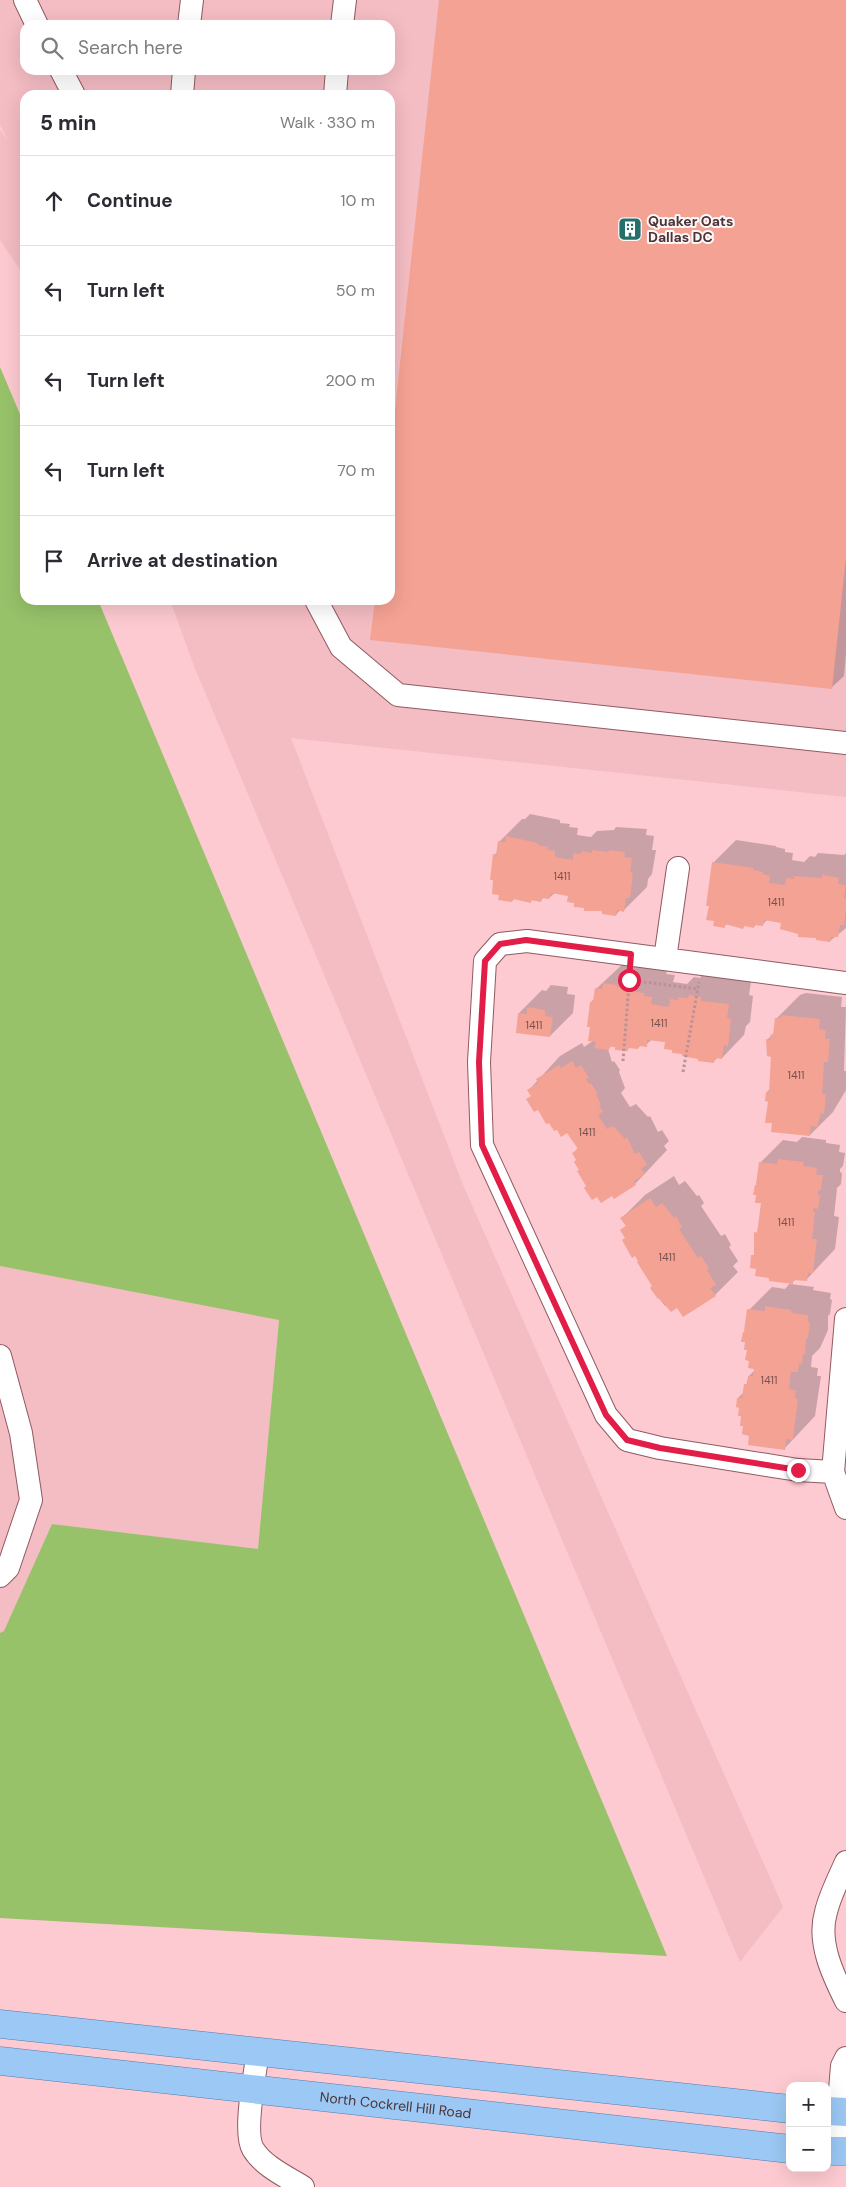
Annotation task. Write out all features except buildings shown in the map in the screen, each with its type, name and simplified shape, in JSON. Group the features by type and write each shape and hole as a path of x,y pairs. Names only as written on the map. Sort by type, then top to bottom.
{"main road":[{"path":"0,2024 786,2109"},
{"name":"North Cockrell Hill Road","path":"0,2061 786,2149"}],"lane":[{"path":"25,0 35,20"},
{"path":"190,20 192,0"},
{"path":"343,20 345,0"},
{"path":"64,75 71,90"},
{"path":"182,90 184,75"},
{"path":"336,90 337,75"},
{"path":"319,605 341,647 398,695 846,743"},
{"path":"665,959 678,868"},
{"path":"833,1472 778,1467 660,1448 627,1440 606,1415 482,1145 479,1062 485,961 500,944 526,940 846,983"},
{"path":"846,1319 833,1472 846,1508"},
{"path":"0,1356 22,1433 31,1500 8,1568 0,1576"},
{"path":"846,1862 825,1913 824,1942 835,1978 846,2001"},
{"path":"258,2052 248,2132 253,2149 267,2164 303,2187"},
{"path":"836,2151 837,2112 842,2066 846,2058"}],"path":[{"path":"623,1061 631,954"},
{"path":"684,1072 702,964"},
{"path":"629,980 698,989"}],"shaded area":[{"name":"Quaker Oats Dallas DC","path":"0,0 846,0 846,797 291,738 463,1185 783,1907 740,1962 194,666 172,605 395,605 395,90 20,90 20,270 0,240 0,130 8,141 0,125"},
{"path":"0,1266 279,1319 258,1550 52,1524 4,1632 0,1633"}],"green space":[{"path":"0,367 20,414 20,605 100,605 667,1956 0,1918 0,1633 4,1631 52,1524 258,1549 279,1320 0,1266"}],"place":[{"name":"Quaker Oats Dallas DC","path":"630,229"}],"route":[{"path":"629,980 631,954 526,940 500,944 485,961 479,1062 482,1145 606,1415 627,1440 660,1448 798,1470"}]}
